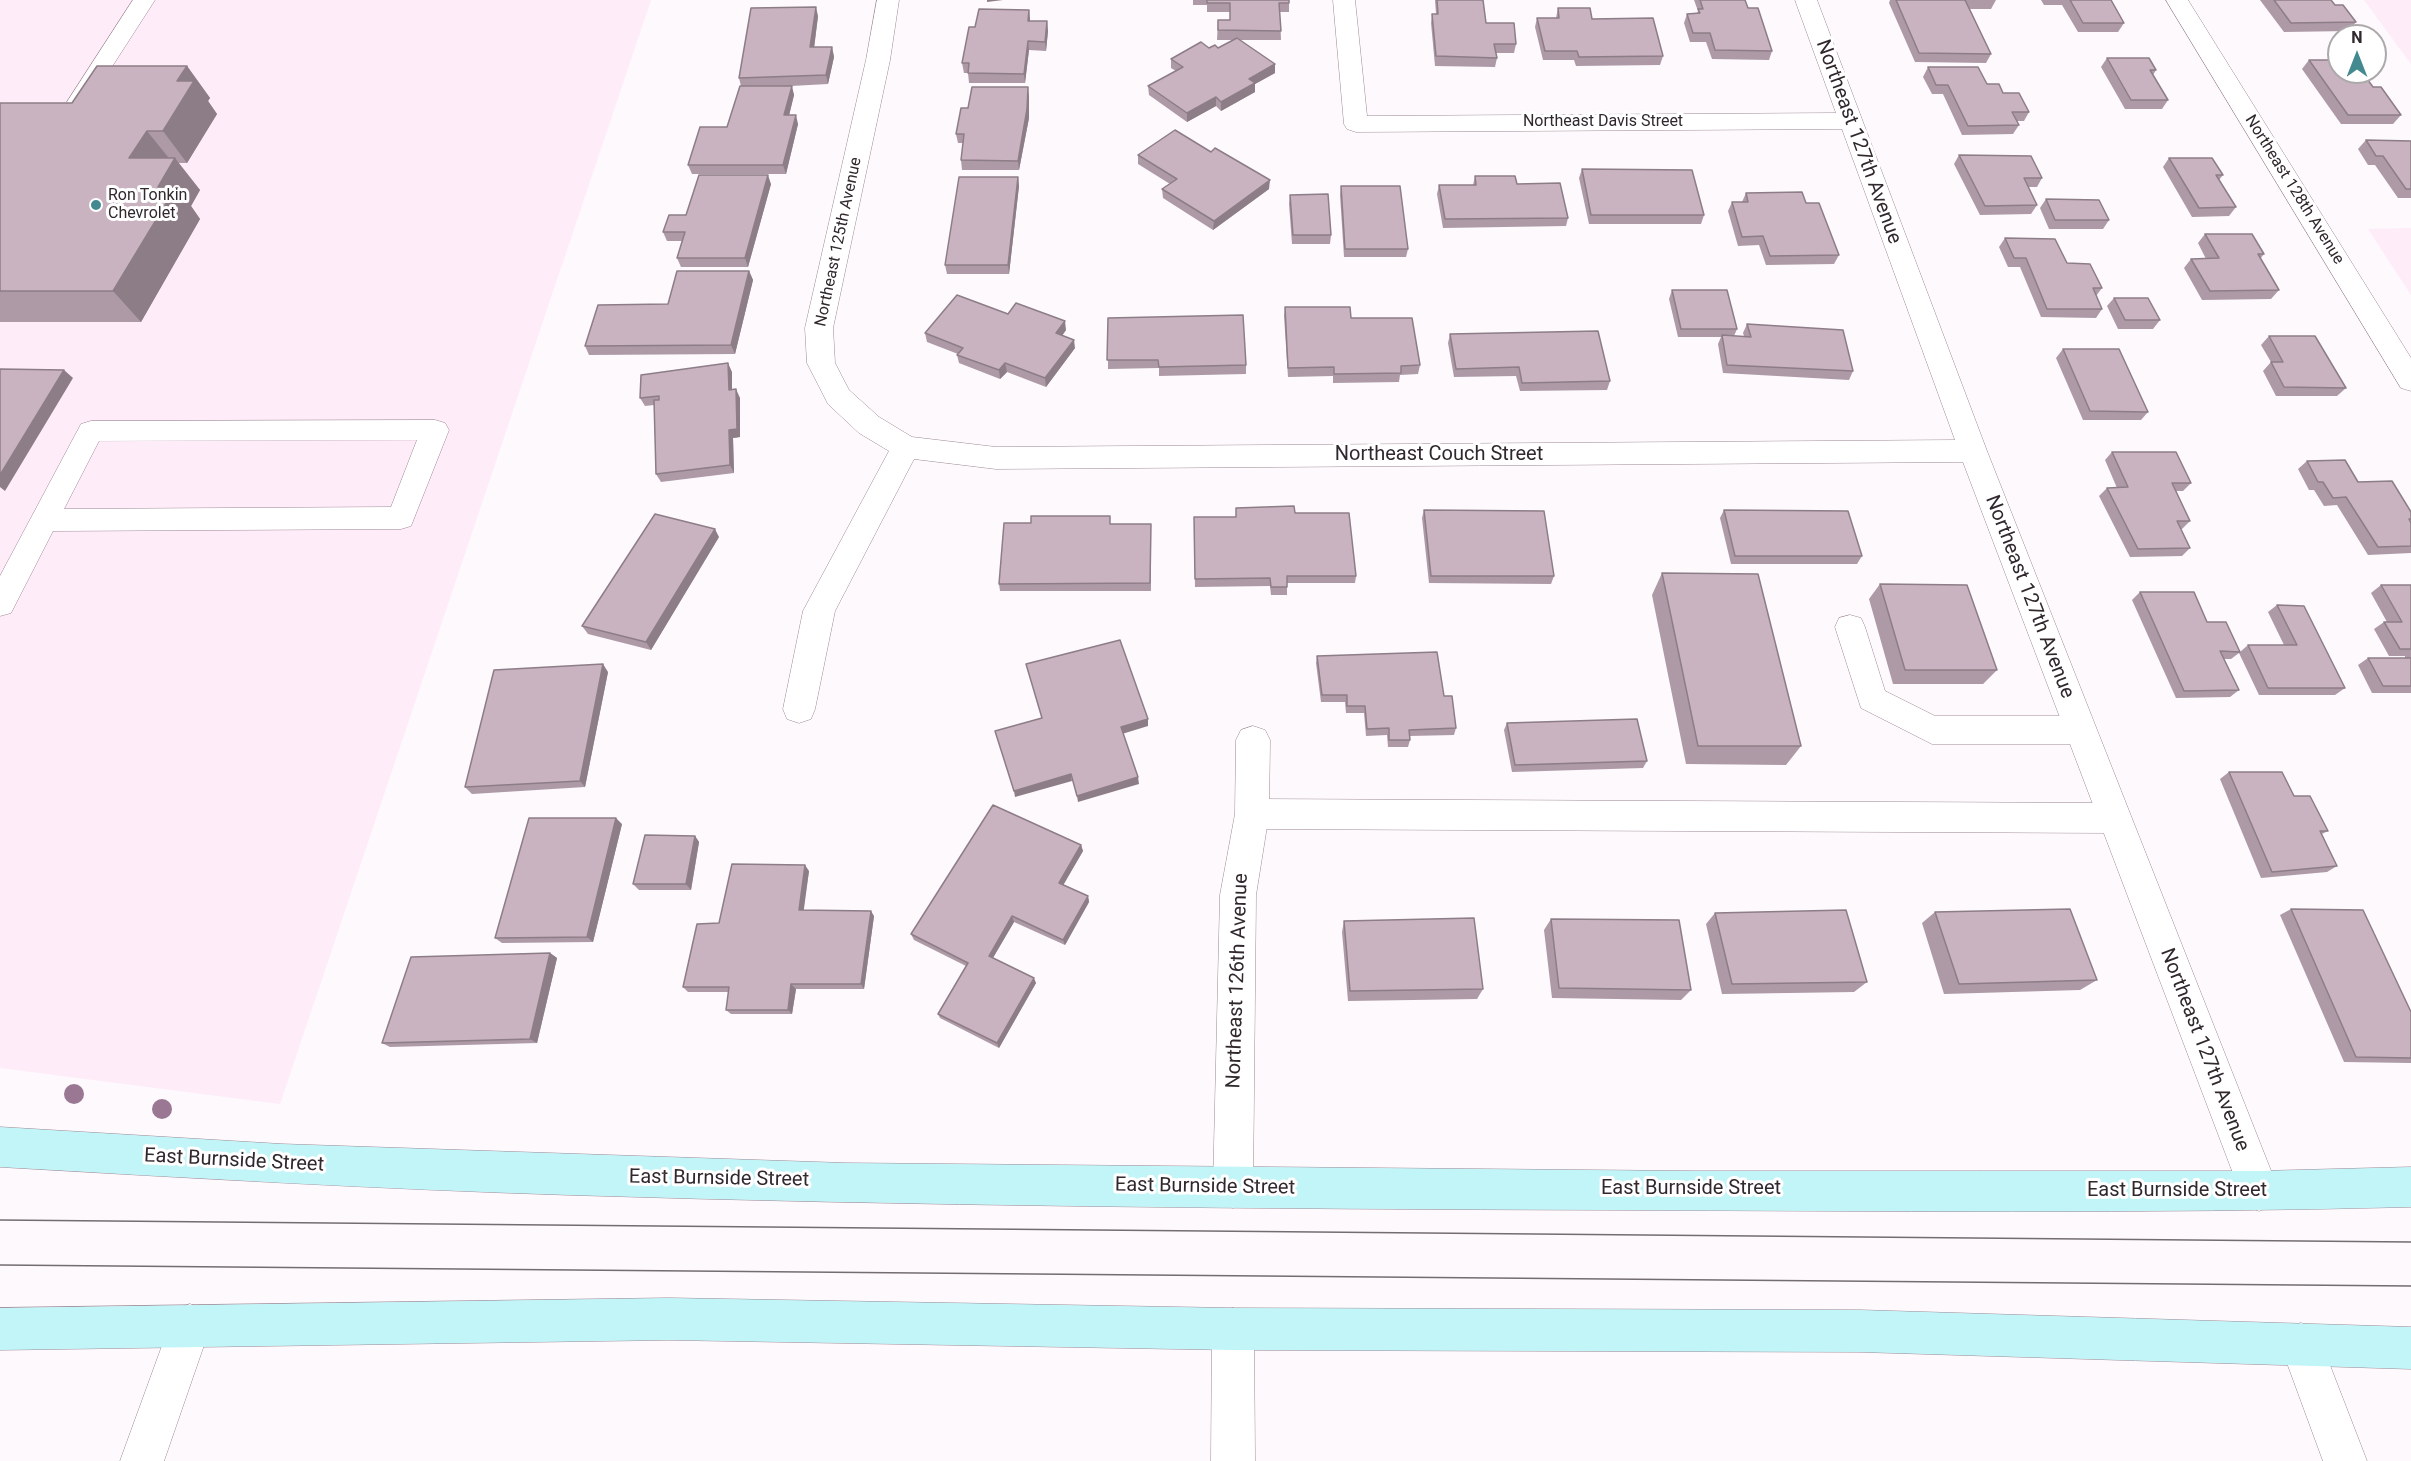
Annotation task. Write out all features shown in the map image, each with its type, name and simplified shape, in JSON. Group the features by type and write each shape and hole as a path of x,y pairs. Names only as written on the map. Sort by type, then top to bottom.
{"street":[{"name":"Northeast 125th Avenue","path":"888,0 878,60 819,328 821,363 838,396 868,425 906,447"},
{"name":"Northeast Davis Street","path":"1344,0 1356,124 1851,121"},
{"name":"Northeast 127th Avenue","path":"1806,0 1973,451 2259,1191"},
{"name":"Northeast 128th Avenue","path":"2177,0 2411,381"},
{"name":"Northeast Couch Street","path":"906,447 996,458 1973,451"},
{"path":"799,709 819,611 906,447"},
{"name":"Northeast 126th Avenue","path":"1233,1188 1238,895 1252,814 1253,740"},
{"name":"East Burnside Street","path":"0,1147 220,1162 608,1176 1233,1188 2259,1191 2411,1187"},
{"path":"0,1329 669,1319 1233,1329 1860,1331 2411,1348"},
{"path":"142,1461 190,1325"},
{"path":"1233,1329 1233,1461"},
{"path":"2301,1344 2345,1461"}],"lane":[{"path":"78,103 144,0"},
{"path":"0,604 91,431 435,430 401,518 45,520"},
{"path":"1850,627 1872,699 1932,729 2080,730"},
{"path":"1252,814 2114,818"}],"shaded area":[{"path":"0,0 651,0 280,1104 0,1068"},
{"path":"2364,0 2411,0 2411,64 2387,31 2387,24 2382,24"},
{"path":"2411,228 2411,295 2368,229"}],"building":[{"path":"1207,0 1289,0 1289,3 1279,3 1281,31 1218,30 1218,20 1230,20 1230,3 1207,3"},
{"path":"1437,0 1483,0 1486,23 1514,23 1516,44 1494,44 1497,58 1436,56 1432,14 1438,14"},
{"path":"1700,0 1745,0 1748,8 1758,8 1772,51 1715,50 1710,33 1693,33 1687,14 1700,13 1698,9 1703,9"},
{"path":"1896,0 1965,0 1991,54 1919,53"},
{"path":"2070,0 2111,0 2124,23 2083,23"},
{"path":"2274,0 2331,0 2335,5 2343,5 2356,22 2291,23"},
{"path":"816,7 810,47 832,47 826,75 739,78 751,8"},
{"path":"1558,8 1590,8 1592,19 1653,18 1663,56 1579,57 1577,51 1545,51 1537,18 1559,18"},
{"path":"979,9 1029,10 1028,21 1047,21 1045,42 1028,41 1024,74 968,73 969,63 962,63 969,27 975,27"},
{"path":"1237,38 1275,64 1249,79 1255,83 1221,102 1216,97 1187,113 1148,86 1183,67 1171,59 1201,42 1209,48 1215,45 1218,48"},
{"path":"2107,58 2149,58 2156,70 2150,70 2168,100 2131,100"},
{"path":"2309,60 2327,60 2327,84 2371,84 2373,87 2381,87 2401,115 2348,115"},
{"name":"Ron Tonkin Chevrolet","path":"97,66 187,66 177,81 194,81 163,131 147,131 129,158 175,158 158,187 176,187 113,291 0,291 0,103 72,103"},
{"path":"1928,67 1978,67 1987,84 1999,84 2003,93 2019,93 2029,112 2012,112 2019,125 1968,126 1948,85 1936,85"},
{"path":"740,86 792,86 784,115 796,115 783,165 688,165 700,127 727,127"},
{"path":"972,87 1028,87 1027,109 1018,161 961,160 964,134 956,134 961,108 968,108"},
{"path":"1175,130 1211,152 1215,148 1270,180 1214,221 1162,189 1177,179 1138,155"},
{"path":"2366,140 2411,141 2411,189 2406,189 2383,156 2376,156"},
{"path":"1959,155 2031,156 2042,178 2024,178 2037,205 1985,206"},
{"path":"2169,158 2212,158 2223,175 2216,175 2236,207 2199,208"},
{"path":"1582,169 1692,170 1704,215 1591,215"},
{"path":"699,175 768,175 745,258 677,258 685,232 663,232 669,215 686,215"},
{"path":"1475,176 1515,176 1517,184 1560,183 1568,218 1445,219 1439,185 1476,185"},
{"path":"959,177 1018,177 1008,265 945,265"},
{"path":"1341,186 1400,186 1408,249 1345,249"},
{"path":"1802,192 1806,203 1819,203 1839,255 1770,256 1763,236 1742,237 1732,202 1748,202 1746,193"},
{"path":"1328,194 1331,235 1293,235 1290,195"},
{"path":"2046,199 2099,200 2109,220 2055,220"},
{"path":"2205,234 2252,234 2264,254 2258,254 2279,290 2210,291 2191,259 2219,258"},
{"path":"2005,238 2055,239 2067,263 2090,264 2102,288 2093,288 2102,309 2047,309 2026,258 2014,258"},
{"path":"677,271 749,271 731,345 585,346 598,305 668,304"},
{"path":"1672,290 1727,290 1737,329 1681,329"},
{"path":"957,295 1008,314 1016,303 1065,321 1056,333 1074,340 1045,378 1005,363 999,370 957,355 963,348 925,333"},
{"path":"2114,298 2148,298 2160,320 2125,320"},
{"path":"1285,307 1350,307 1351,318 1412,318 1420,365 1401,366 1401,373 1334,374 1334,367 1288,368"},
{"path":"1243,315 1246,365 1159,367 1158,360 1107,360 1108,318"},
{"path":"1747,324 1843,330 1853,371 1727,365 1722,335 1751,337"},
{"path":"1598,331 1610,381 1522,383 1519,367 1456,369 1450,334"},
{"path":"2269,336 2315,336 2346,388 2284,387 2271,362 2283,362"},
{"path":"2063,349 2119,349 2148,412 2090,411"},
{"path":"728,363 729,390 736,389 737,429 729,430 730,465 656,474 654,400 659,400 659,396 640,398 641,375"},
{"path":"0,369 64,370 0,475"},
{"path":"2112,452 2176,452 2191,483 2172,483 2190,521 2177,521 2190,548 2138,549 2107,488 2128,487"},
{"path":"2345,460 2358,482 2392,481 2411,512 2411,519 2409,519 2411,546 2378,547 2346,497 2333,498 2323,482 2318,482 2307,461"},
{"path":"1294,506 1295,513 1349,513 1356,576 1287,576 1287,587 1271,587 1270,578 1195,579 1194,517 1236,517 1236,508"},
{"path":"1424,510 1544,511 1554,576 1431,576"},
{"path":"1724,510 1848,511 1862,556 1735,556"},
{"path":"655,514 715,529 646,642 582,626"},
{"path":"1031,516 1110,516 1110,524 1151,524 1150,583 999,584 1004,523 1031,523"},
{"path":"1662,573 1758,574 1801,746 1698,746"},
{"path":"1880,584 1967,585 1997,670 1905,670"},
{"path":"2381,585 2411,585 2411,649 2400,649 2384,622 2402,622"},
{"path":"2140,592 2194,592 2207,622 2226,622 2240,652 2220,651 2239,690 2184,691"},
{"path":"2277,605 2304,606 2345,688 2268,688 2248,645 2297,645"},
{"path":"1120,640 1148,719 1121,727 1138,777 1077,796 1071,774 1014,791 995,731 1042,718 1026,664"},
{"path":"1437,652 1444,696 1452,696 1456,728 1409,730 1410,740 1389,740 1389,728 1367,729 1365,706 1347,706 1347,695 1322,695 1317,656"},
{"path":"2368,658 2411,658 2411,686 2383,686"},
{"path":"603,664 580,781 465,787 494,670"},
{"path":"1637,719 1647,761 1515,765 1507,723"},
{"path":"2229,772 2282,772 2294,796 2310,796 2328,831 2320,831 2337,866 2272,872"},
{"path":"993,805 1081,845 1059,883 1088,896 1063,940 1012,916 989,956 1034,978 997,1043 938,1014 968,963 911,934"},
{"path":"529,818 616,818 587,937 495,938"},
{"path":"645,835 695,836 686,884 633,884"},
{"path":"732,864 805,865 799,910 871,911 861,984 791,984 788,1010 726,1010 729,987 683,987 697,924 719,923"},
{"path":"2070,909 2097,980 1959,984 1935,912"},
{"path":"2291,909 2363,910 2411,1012 2411,1058 2356,1057"},
{"path":"1846,910 1867,982 1732,984 1715,913"},
{"path":"1474,918 1483,989 1350,991 1344,921"},
{"path":"1551,919 1679,920 1691,990 1559,988"},
{"path":"550,953 530,1039 382,1043 411,957"}],"tram line":[{"path":"0,1220 2411,1242"},
{"path":"0,1265 2411,1286"}],"place":[{"name":"Ron Tonkin Chevrolet","path":"96,205"}]}
